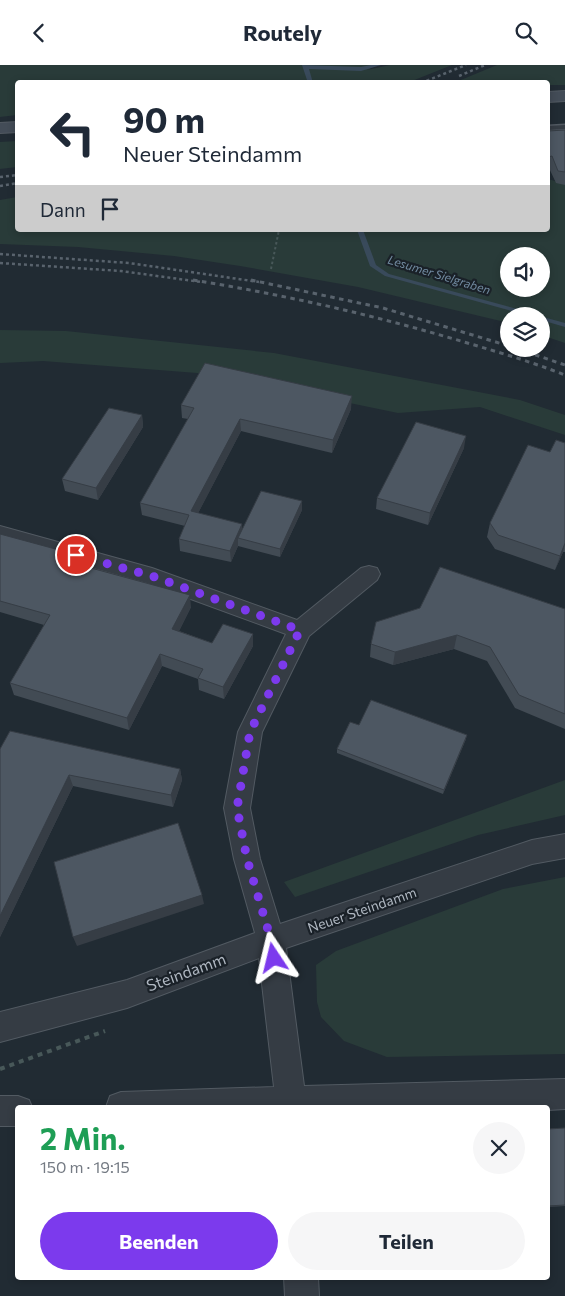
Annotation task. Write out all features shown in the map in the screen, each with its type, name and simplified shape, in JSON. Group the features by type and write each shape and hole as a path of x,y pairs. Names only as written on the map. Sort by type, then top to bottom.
{"main road":[{"path":"550,97 565,96"},
{"path":"0,129 15,127"}],"street":[{"path":"0,534 152,576 300,630"},
{"path":"368,574 300,630 250,732 237,808 247,859 271,940 292,1105 565,1094"},
{"name":"Neuer Steindamm","path":"271,940 532,852 565,846"},
{"name":"Steindamm","path":"0,1027 127,994 271,940"},
{"path":"0,1111 15,1111"},
{"path":"301,1280 302,1296"}],"lane":[{"path":"550,128 565,127"}],"path":[{"path":"271,269 279,232"}],"shaded area":[{"path":"0,65 378,65 367,70 390,65 452,65 414,80 15,80 15,115 0,117"},
{"path":"497,65 565,65 565,85 550,85 550,80 461,80"},
{"path":"15,141 15,167 0,169 0,142"},
{"path":"550,180 565,184 565,343 550,338 550,307 500,307 500,321 358,287 240,266 174,256 78,247 0,244 0,200 15,197 15,232 550,232"},
{"path":"0,330 66,331 274,353 520,400 565,415 565,435 480,407 398,413 210,374 43,361 0,363"},
{"path":"565,780 565,815 478,835 295,897 284,882"},
{"path":"565,877 565,1054 387,1057 344,1041 321,1017 317,1002 316,965 336,951 503,889"}],"building":[{"path":"565,130 565,172 558,171 552,156 550,156 550,131"},
{"path":"205,363 352,396 333,440 240,419 191,511 242,524 230,551 179,539 189,515 140,503 194,408 181,405"},
{"path":"109,408 142,415 96,488 62,479"},
{"path":"416,422 466,436 430,513 377,498"},
{"path":"556,440 565,443 565,543 560,556 498,535 490,523 528,445 550,452"},
{"path":"261,491 302,501 280,549 238,538"},
{"path":"0,534 85,557 80,565 190,595 172,629 212,643 223,624 253,634 223,687 198,678 203,669 160,654 127,718 10,683 50,615 0,601"},
{"path":"440,567 565,609 565,714 519,695 490,647 457,635 395,652 371,644 376,622 420,608"},
{"path":"371,700 467,735 444,790 337,749 350,722 359,725"},
{"path":"10,731 180,769 171,795 69,775 0,916 0,749"},
{"path":"178,823 202,895 73,937 54,862"},
{"path":"565,1128 565,1205 550,1206 550,1129"}],"waterway":[{"name":"Lesumer Sielgraben","path":"305,65 310,80"},
{"path":"306,67 361,69 378,65"},
{"name":"Lesumer Sielgraben","path":"361,232 373,266 387,275 504,307"},
{"name":"Lesumer Sielgraben","path":"550,321 565,325"}],"railway":[{"path":"428,80 466,65"},
{"path":"459,76 485,65"},
{"path":"0,177 15,175"},
{"path":"0,186 15,184"},
{"path":"0,254 129,263 259,282"},
{"path":"0,263 121,271 201,282"},
{"path":"193,280 262,292 363,314 502,353 565,375"},
{"path":"251,280 383,308 500,343"},
{"path":"542,357 565,365"}],"route":[{"path":"76,555 152,576 300,630 250,732 237,808 247,859 271,940 274,958"}]}
